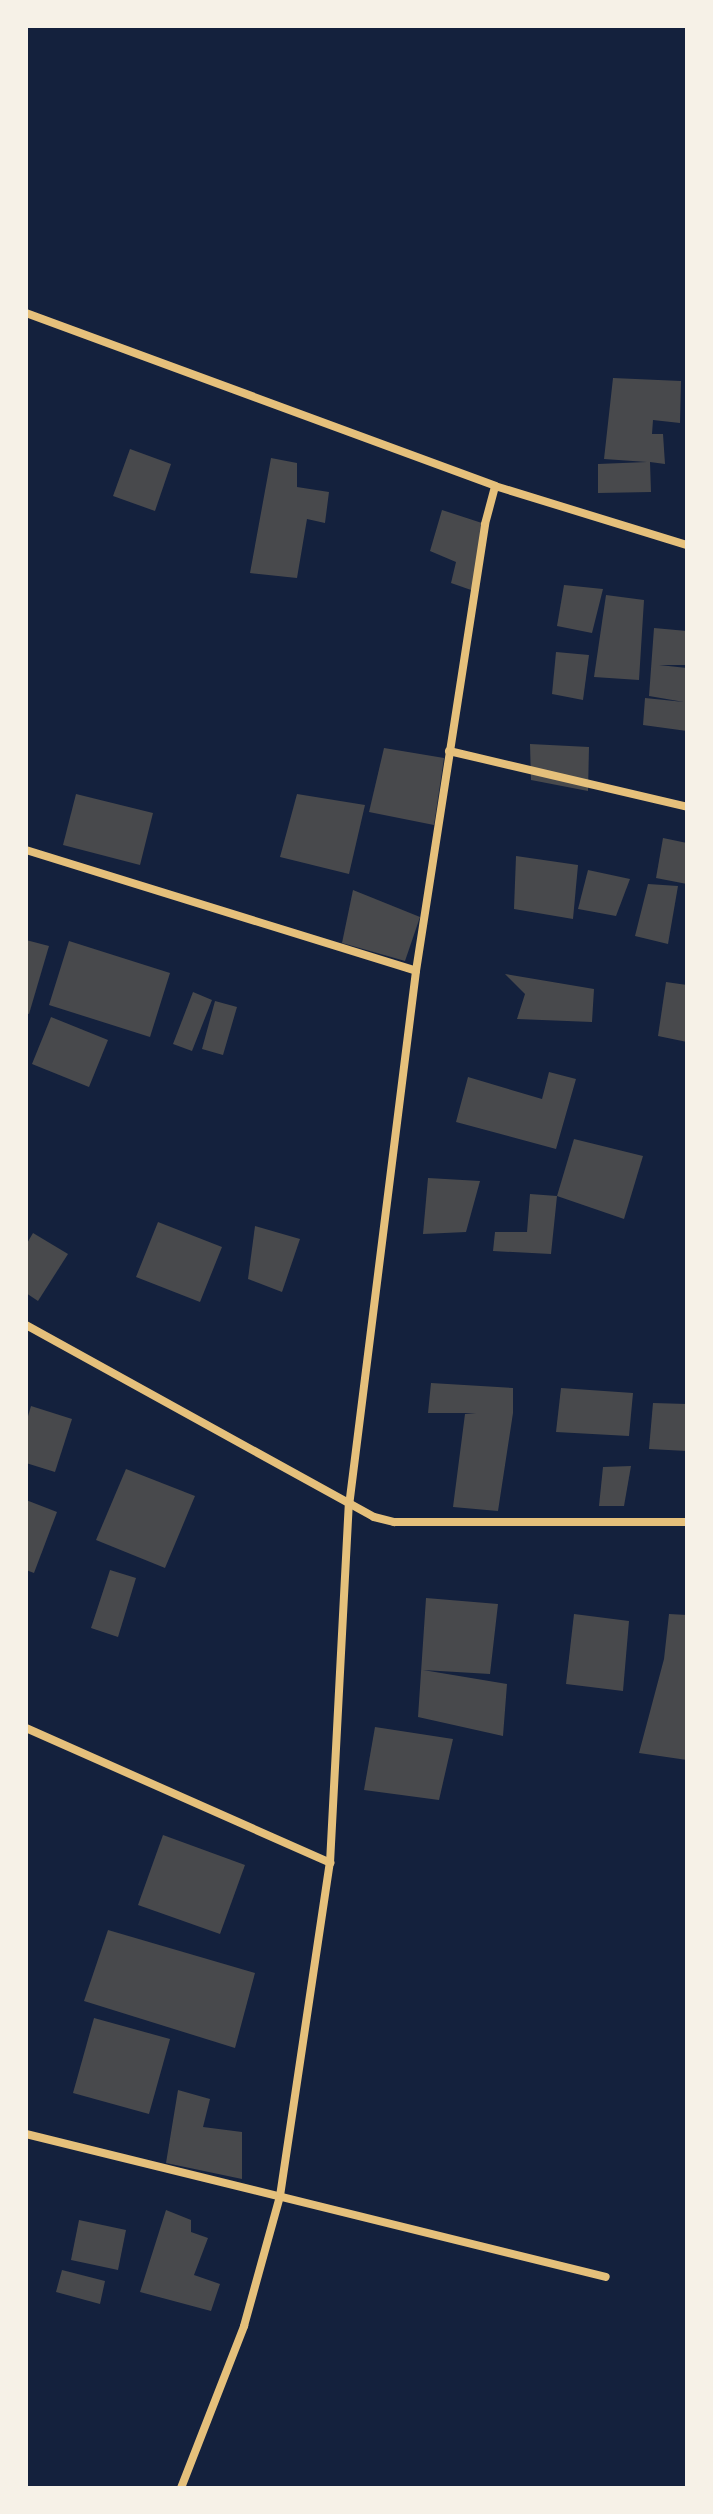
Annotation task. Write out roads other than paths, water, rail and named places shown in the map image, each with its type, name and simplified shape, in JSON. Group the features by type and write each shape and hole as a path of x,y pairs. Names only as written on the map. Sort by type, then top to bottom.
{"street":[{"path":"26,313 495,486 687,545"},
{"path":"181,2488 244,2326 280,2196 330,1863 349,1506 416,971 485,524 495,486"},
{"path":"449,751 687,807"},
{"path":"26,850 416,971"},
{"path":"26,1325 349,1506 394,1522 687,1522"},
{"path":"26,1728 330,1863"},
{"path":"26,2134 606,2277"}]}
